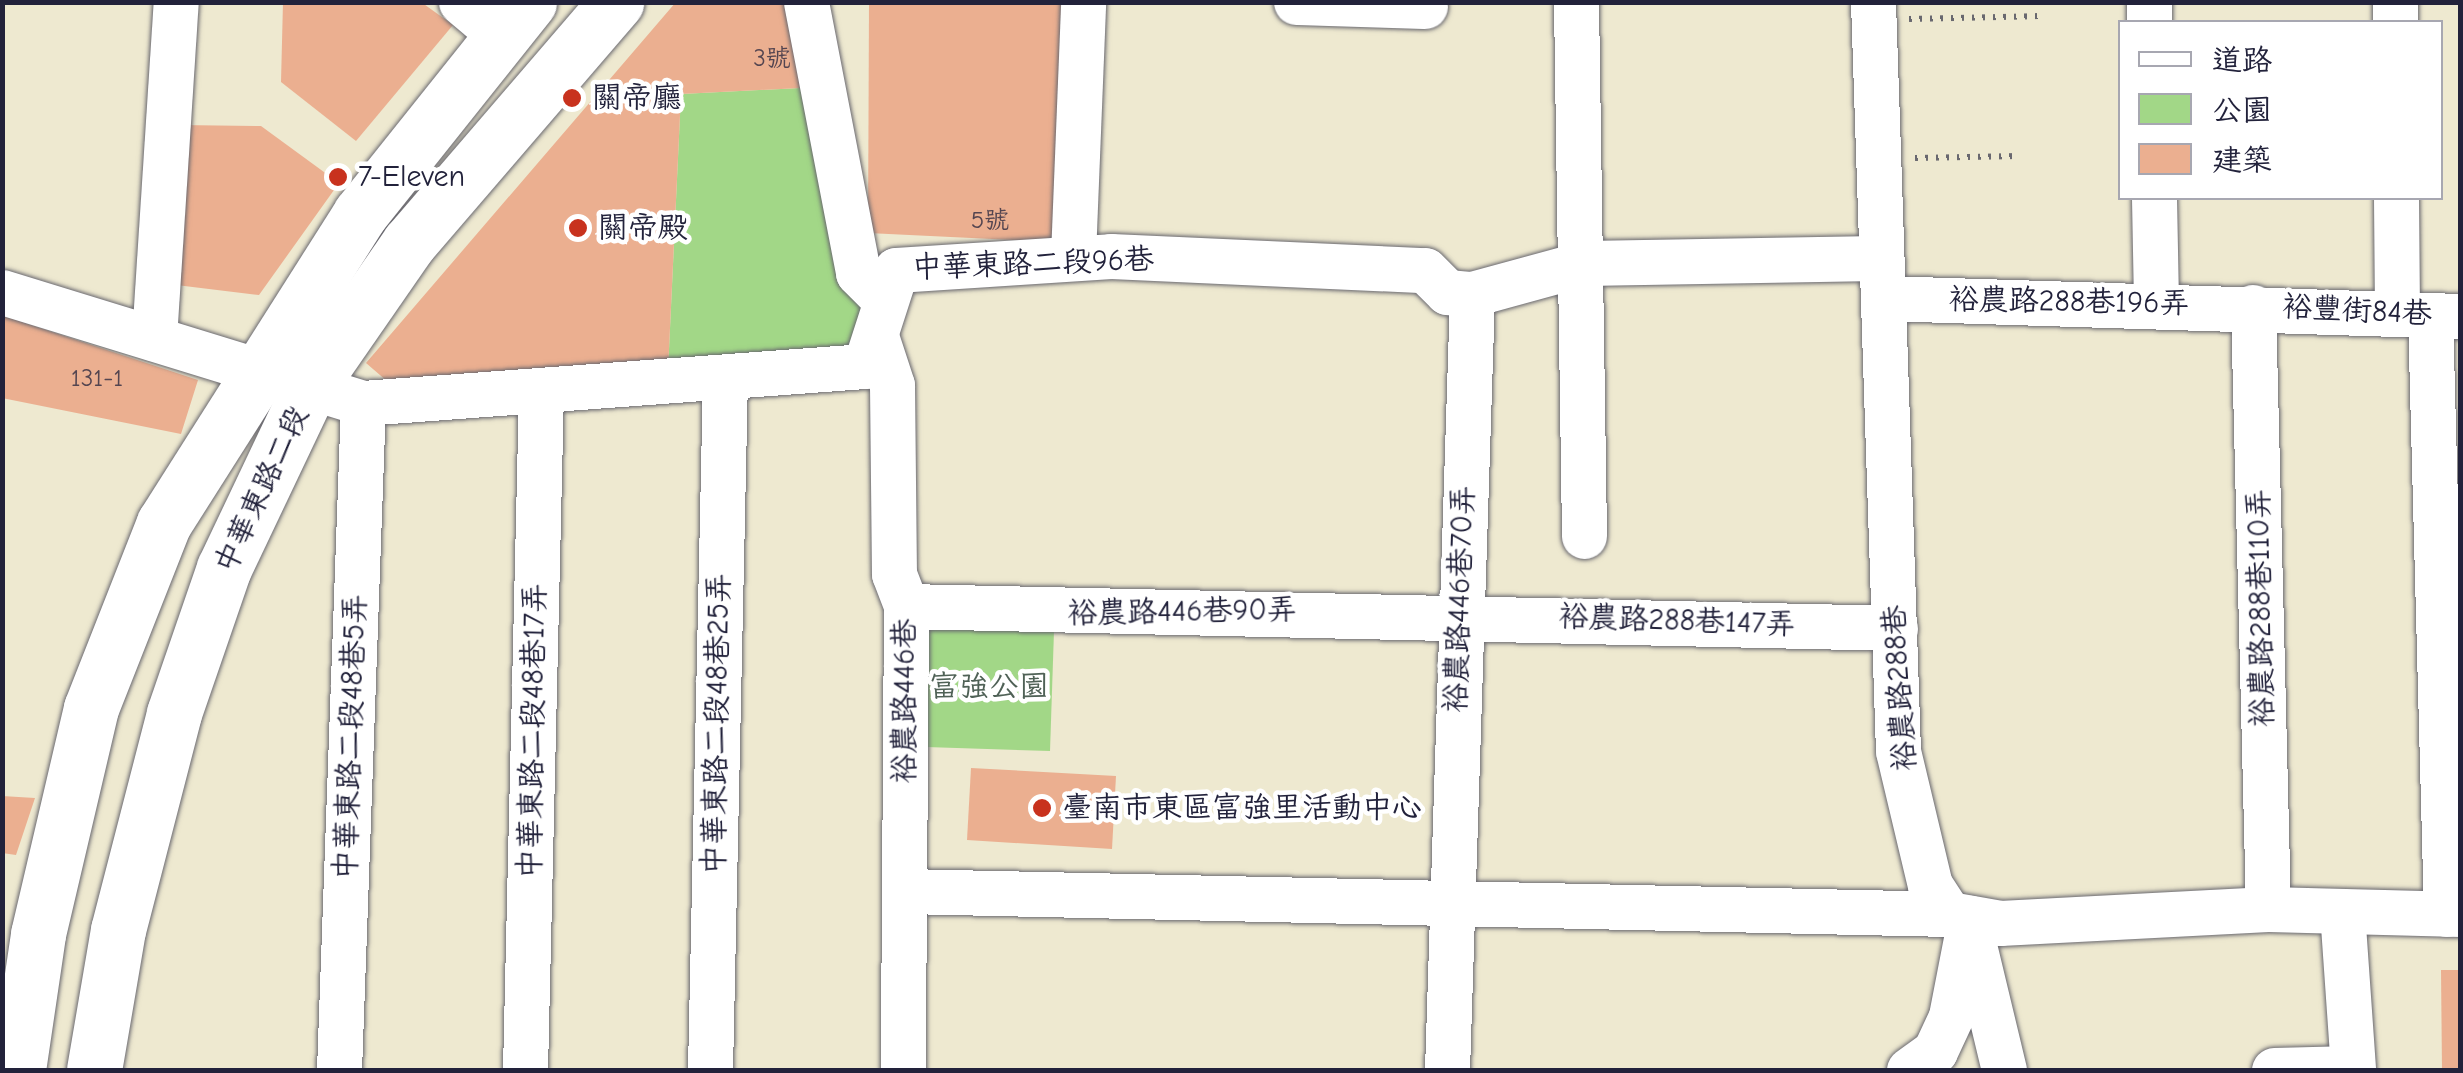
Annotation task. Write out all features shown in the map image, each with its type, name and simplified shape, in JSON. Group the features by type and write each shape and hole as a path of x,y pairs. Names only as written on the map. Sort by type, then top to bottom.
{"main road":[{"name":"中華東路二段","path":"94,1070 118,930 174,713 224,568 312,383 410,243 616,2"},
{"name":"中華東路二段","path":"18,1070 38,934 91,708 164,523 258,368 497,13"}],"street":[{"path":"154,338 176,2"},
{"name":"裕農路446巷","path":"806,2 858,273 879,316 892,385 894,574 906,606 903,1070"},
{"path":"1073,256 1083,2"},
{"path":"1296,2 1425,6"},
{"path":"1576,2 1586,263 1584,536"},
{"name":"裕農路288巷","path":"1873,11 1898,751 1930,885 1960,916 2004,1070"},
{"path":"2154,200 2156,304"},
{"path":"904,891 1960,916 2268,908 2453,914 2429,314 2397,200"},
{"name":"中華東路二段96巷","path":"2,292 312,383 362,403 865,366 896,270 1073,256 1424,270 1447,292 1472,294"},
{"path":"1472,294 1586,263 1881,278"},
{"name":"裕農路288巷196弄","path":"1881,278 2156,304 2254,306"},
{"name":"裕農路446巷70弄","path":"1447,1070 1472,294"},
{"name":"裕豐街84巷","path":"2254,306 2429,314"},
{"name":"裕農路288巷110弄","path":"2254,306 2268,908"},
{"name":"中華東路二段48巷25弄","path":"710,1070 725,376"},
{"name":"中華東路二段48巷17弄","path":"525,1070 541,391"},
{"name":"中華東路二段48巷5弄","path":"339,1070 362,403"},
{"name":"裕農路446巷90弄","path":"906,606 1112,617 1139,606 1459,613"},
{"name":"裕農路288巷147弄","path":"1459,613 1895,628"},
{"path":"2274,1070 2352,1069 2342,911"},
{"path":"1909,1070 1935,1051 1951,1016 1960,916"}],"path":[{"path":"1873,11 2038,16"},
{"path":"1878,159 2019,156"}],"green space":[{"path":"819,87 879,299 862,360 668,371 681,94"},
{"name":"富強公園","path":"928,622 1054,631 1050,751 926,747"}],"building":[{"path":"283,2 421,2 453,25 356,141 281,82"},
{"name":"關帝殿","path":"676,2 797,2 819,87 681,94 668,371 402,394 366,363"},
{"path":"869,2 1061,2 1057,242 868,233"},
{"path":"179,125 261,126 339,183 259,295 168,284"},
{"path":"2,302 19,321 198,380 181,434 2,398"},
{"name":"臺南市東區富強里活動中心","path":"971,768 1116,776 1112,849 967,840"},
{"path":"2,796 35,798 16,855 2,853"},
{"path":"2441,970 2460,970 2460,1070 2442,1070"}],"place":[{"name":"關帝廳","path":"572,98"},
{"name":"7-Eleven","path":"338,177"},
{"name":"關帝殿","path":"578,228"},
{"name":"臺南市東區富強里活動中心","path":"1042,808"}]}
